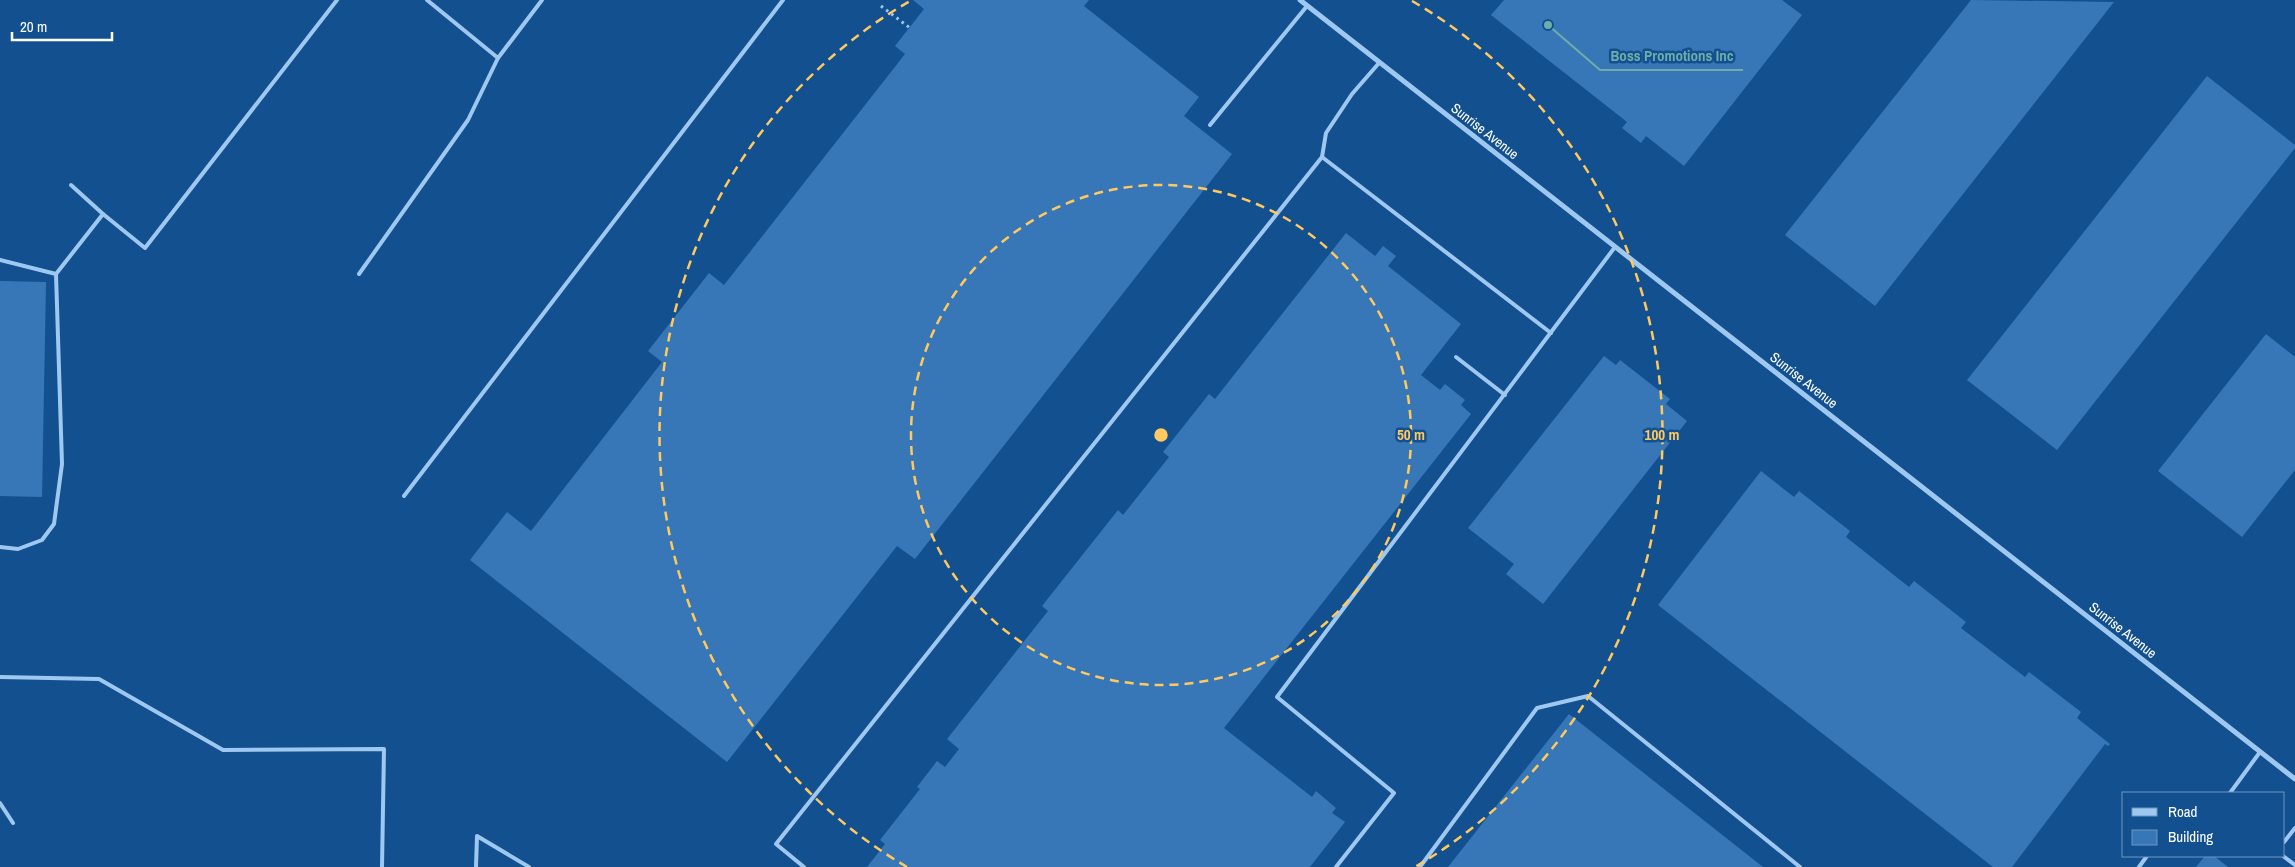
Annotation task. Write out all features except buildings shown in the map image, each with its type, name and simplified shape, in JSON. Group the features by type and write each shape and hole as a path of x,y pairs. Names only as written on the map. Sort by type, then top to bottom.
{"street":[{"name":"Sunrise Avenue","path":"1300,0 2295,779"}],"lane":[{"path":"71,185 145,248 337,0"},
{"path":"427,0 498,58"},
{"path":"359,274 468,120 498,58 542,0"},
{"path":"404,496 783,0"},
{"path":"1210,125 1307,6"},
{"path":"804,867 776,844 1322,157 1326,133 1352,94 1380,62"},
{"path":"1322,157 1551,333"},
{"path":"0,547 18,549 42,540 54,524 62,464 56,274 103,214"},
{"path":"1336,867 1394,794 1277,696 1615,247"},
{"path":"0,260 56,274"},
{"path":"1456,358 1505,395"},
{"path":"0,678 99,679 223,750 384,749 382,867"},
{"path":"1420,867 1537,708 1588,696 1800,867"},
{"path":"2231,792 2260,752"},
{"path":"0,803 13,823"},
{"path":"2285,841 2295,828"},
{"path":"476,867 477,836 529,867"},
{"path":"2138,867 2146,857"},
{"path":"2285,857 2295,865"}],"path":[{"path":"882,6 910,28"}],"place":[{"name":"Boss Promotions Inc","path":"1548,25"}]}
